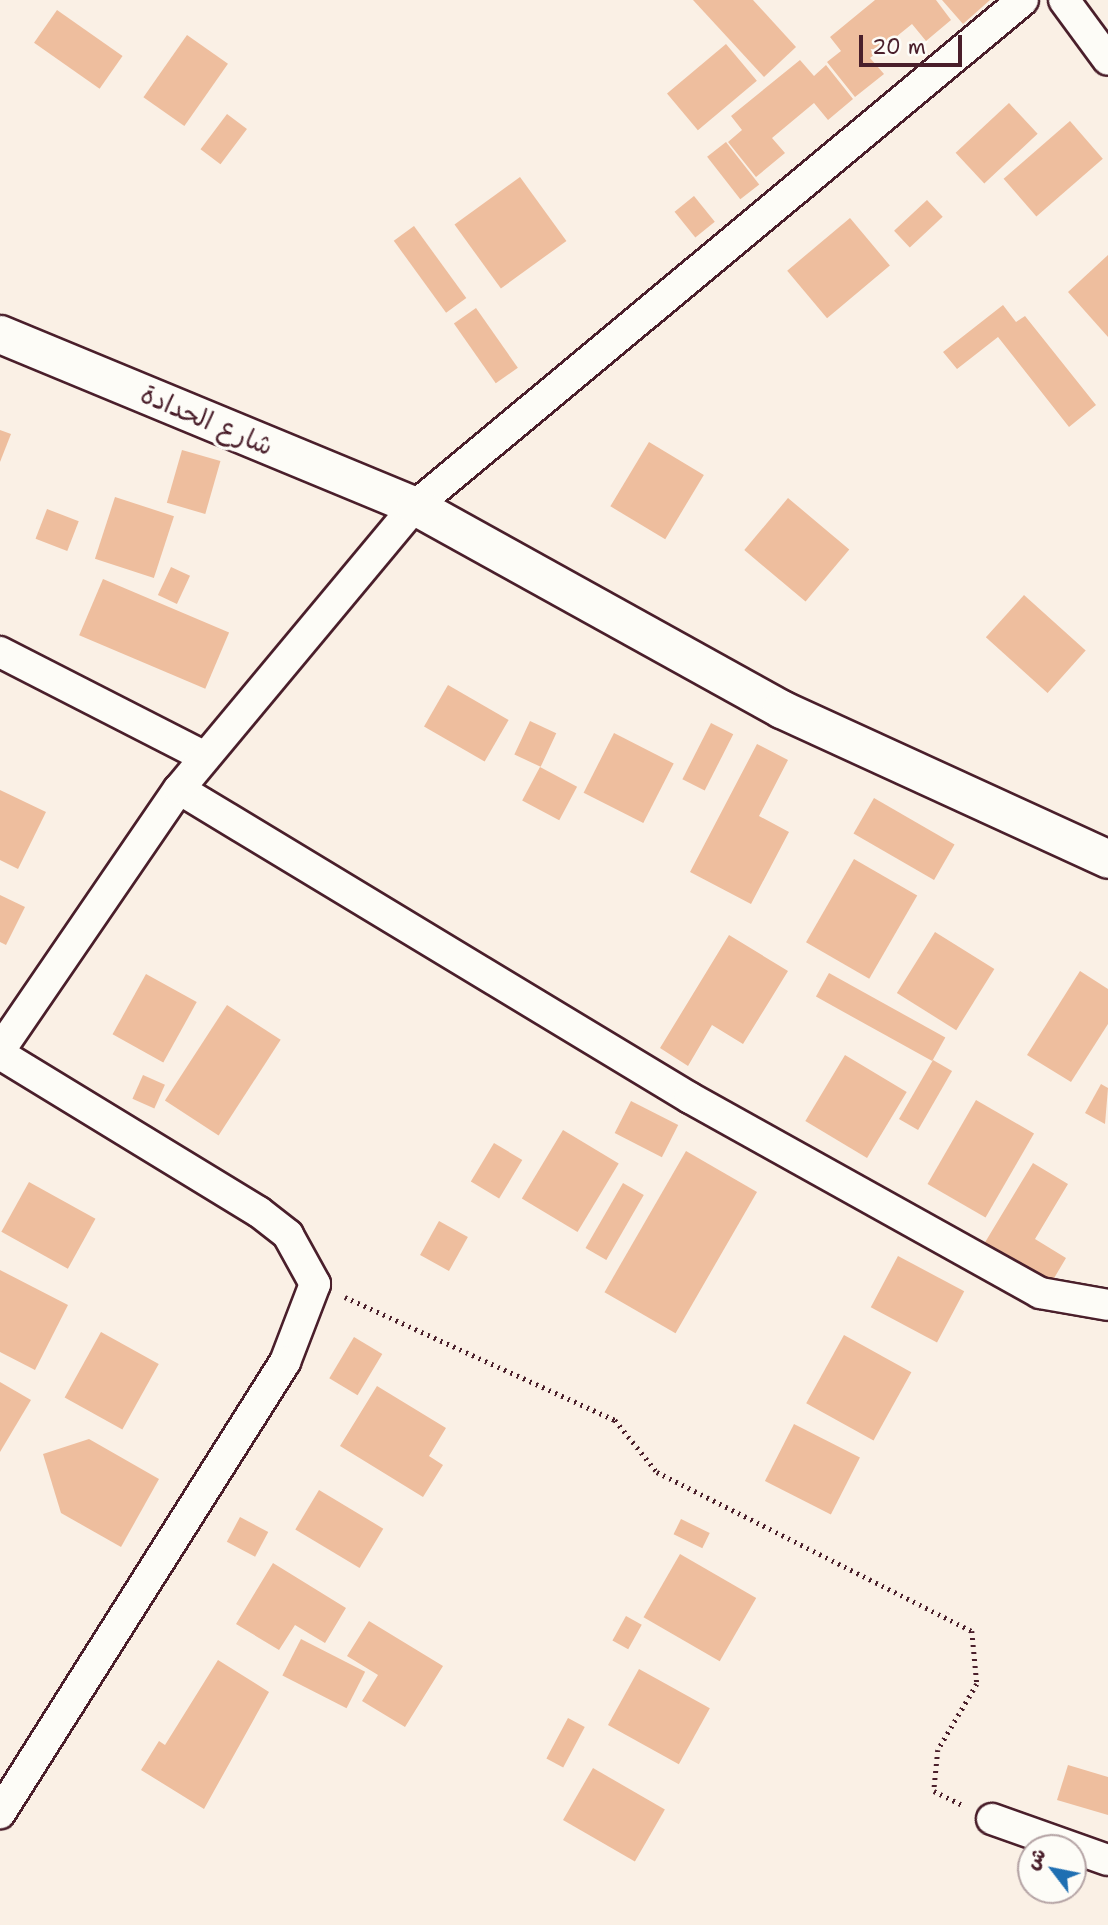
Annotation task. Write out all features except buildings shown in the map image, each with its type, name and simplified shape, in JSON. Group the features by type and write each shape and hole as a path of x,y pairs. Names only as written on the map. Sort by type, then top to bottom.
{"street":[{"path":"0,1813 285,1362 315,1284 288,1235 259,1212 0,1052 178,789 415,506 1023,0"},
{"path":"1065,0 1108,60"},
{"name":"شارع الحدادة","path":"0,334 415,506 782,709 1108,859"},
{"path":"0,652 205,757"},
{"path":"178,789 690,1098 1028,1286 1108,1305"},
{"path":"992,1819 1108,1860"}],"path":[{"path":"315,1284 615,1420 657,1472 972,1631 977,1684 938,1750 934,1791 992,1819"}]}
